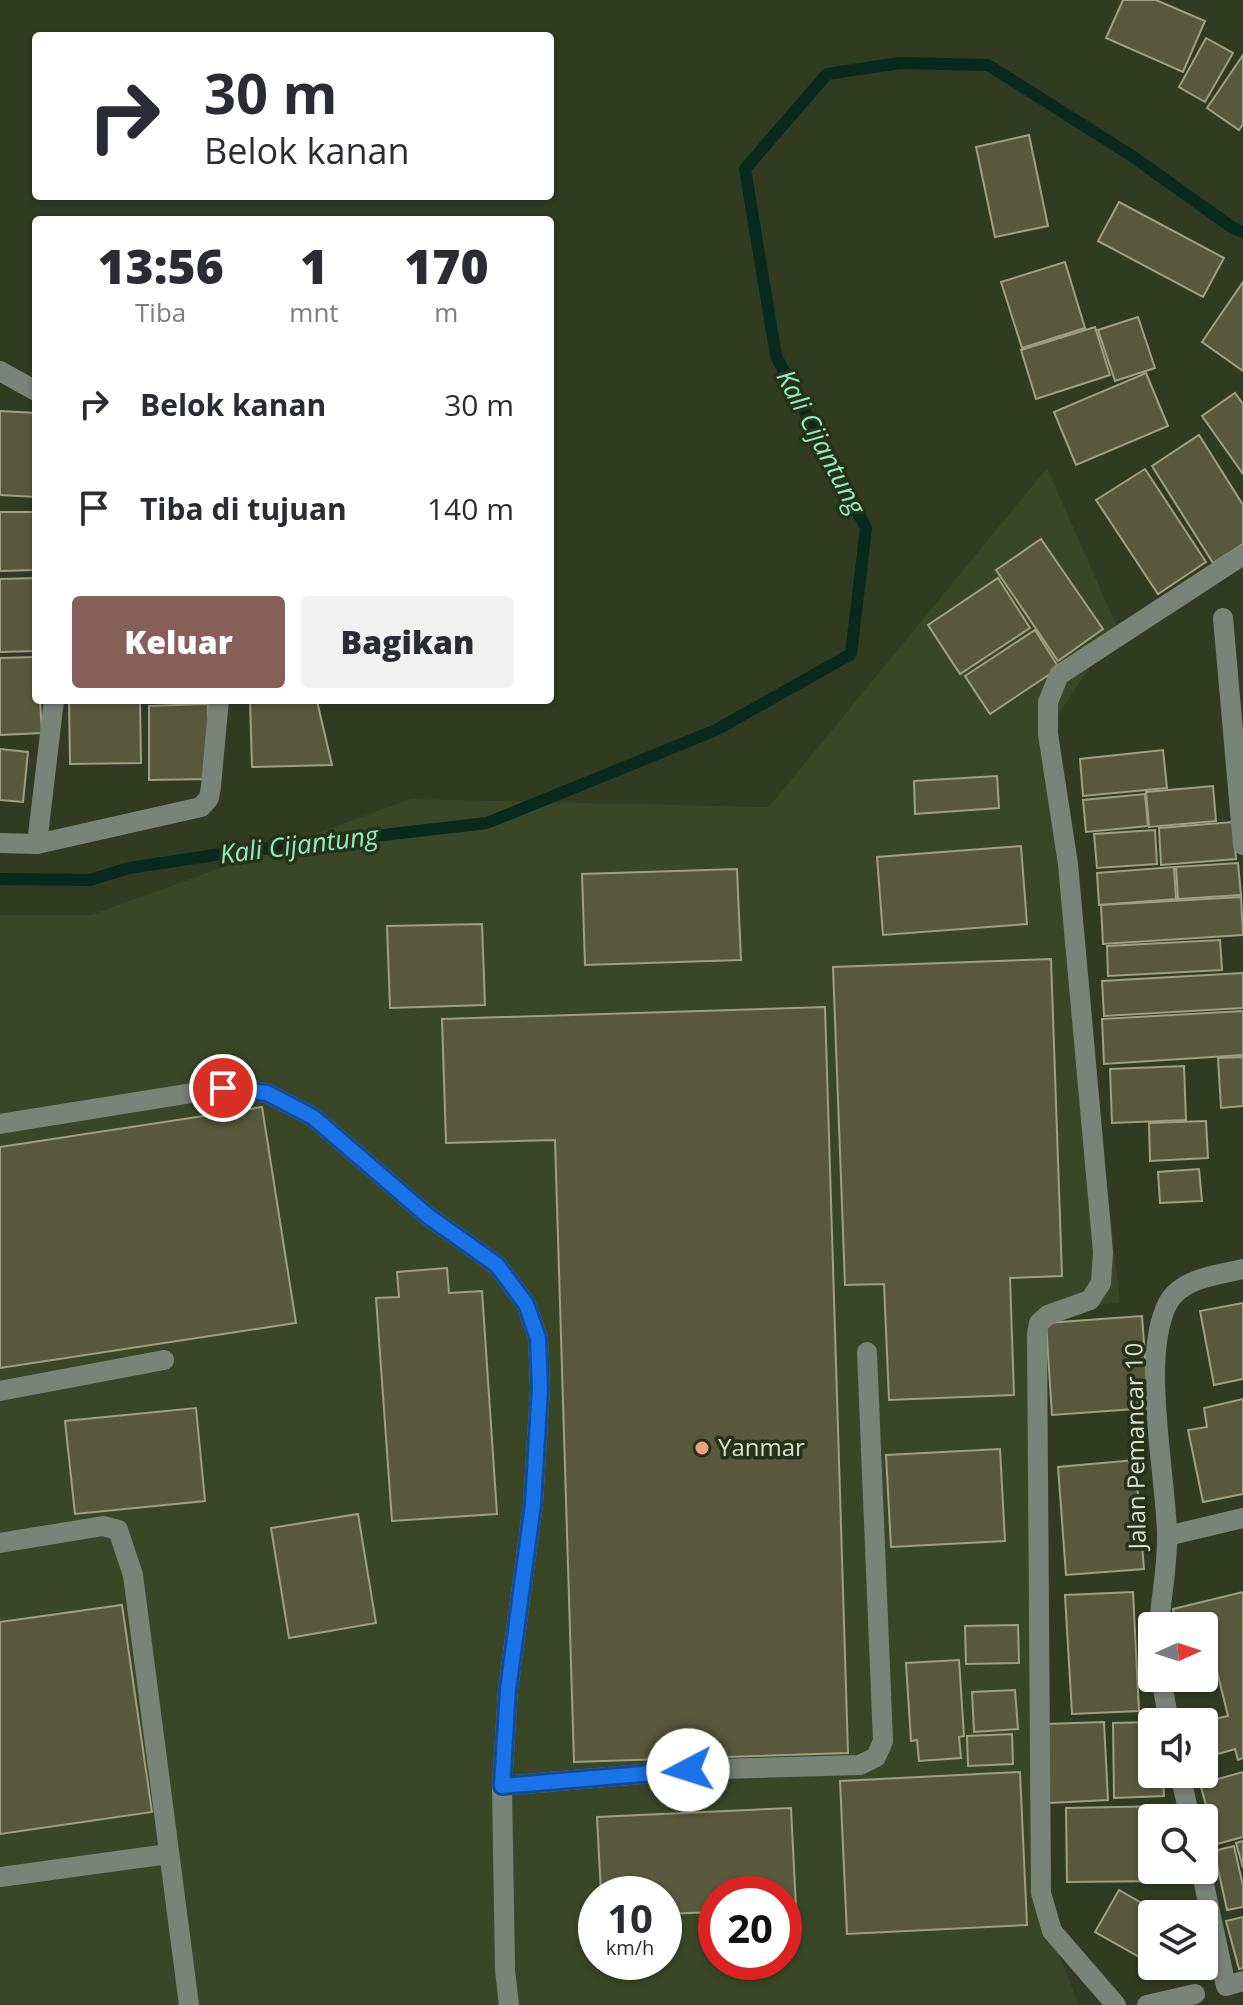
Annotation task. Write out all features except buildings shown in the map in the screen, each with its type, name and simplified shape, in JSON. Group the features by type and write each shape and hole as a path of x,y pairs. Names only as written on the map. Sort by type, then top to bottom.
{"street":[{"path":"0,371 32,389"},
{"path":"1116,2005 1052,1931 1041,1893 1037,1335 1039,1323 1048,1315 1090,1300 1101,1283 1103,1252 1068,864 1048,734 1048,702 1059,675 1243,555"},
{"path":"1223,618 1243,845"},
{"path":"37,844 54,704"},
{"path":"0,843 37,844 201,807 209,798 219,704"},
{"path":"0,1124 223,1088 267,1093 313,1117 428,1216 497,1265 526,1304 538,1338 540,1388 533,1504 508,1690 502,1786 505,1970 509,2005"},
{"name":"Jalan Pemancar 10","path":"1160,1612 1167,1536 1156,1390 1160,1327 1168,1302 1187,1284 1243,1269"},
{"path":"502,1786 688,1770 860,1765 876,1757 883,1741 867,1352"},
{"path":"0,1391 164,1360"},
{"path":"1167,1536 1243,1518"},
{"path":"0,1543 103,1526 118,1530 133,1575 189,2005"},
{"path":"0,1877 168,1854"},
{"path":"1205,1884 1234,1983"},
{"path":"1147,2005 1195,1994"}],"shaded area":[{"path":"1047,468 1117,627 1055,719 1120,1302 1040,1315 1034,1892 1079,2005 0,2005 0,915 91,915 411,799 769,807"}],"waterway":[{"name":"Kali Cijantung","path":"0,879 90,880 129,868 228,853 487,823 716,730 851,654 866,528 776,356 745,169 827,74 900,63 988,65 1132,156 1243,232"}],"place":[{"name":"Yanmar","path":"702,1448"}],"route":[{"path":"223,1088 267,1093 313,1117 428,1216 497,1265 526,1304 538,1338 540,1388 533,1504 508,1690 502,1786 688,1770"}]}
